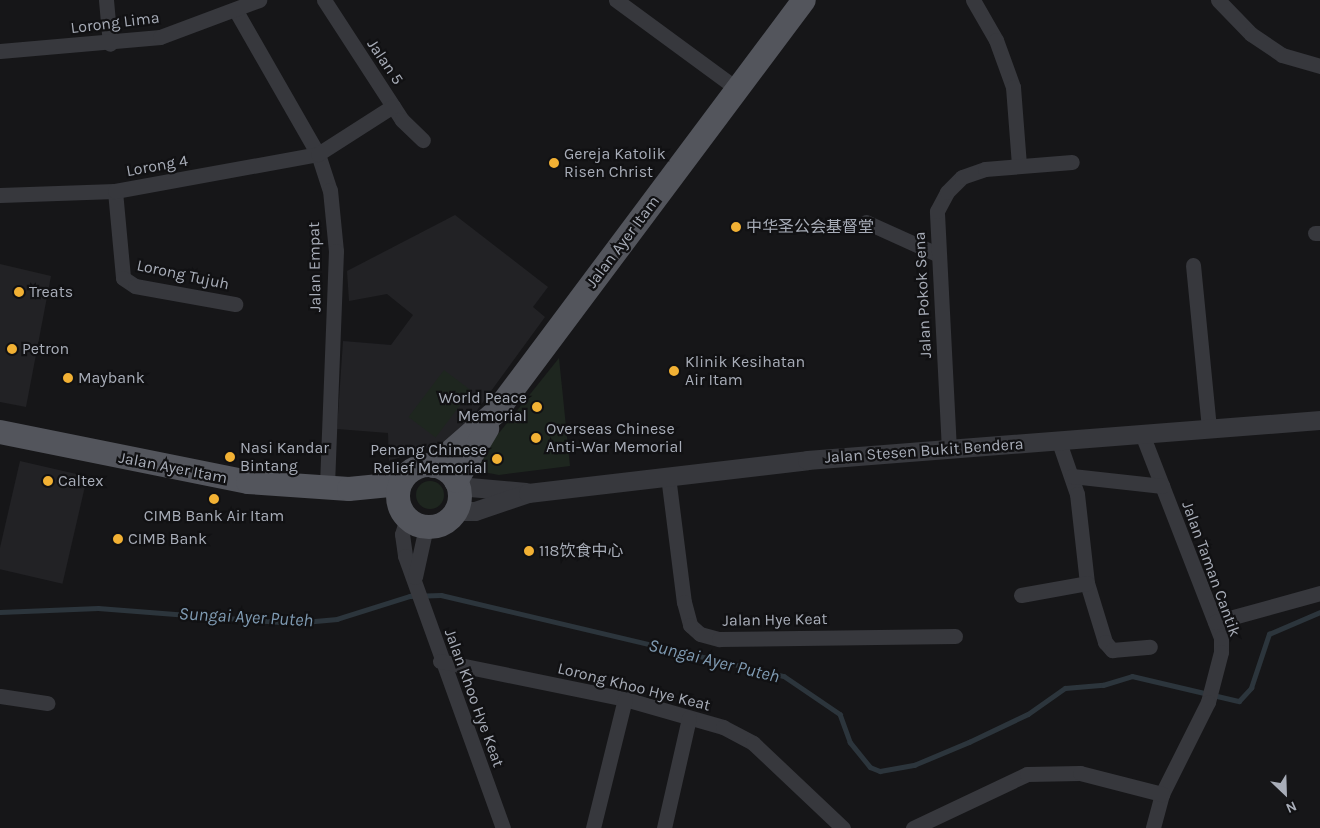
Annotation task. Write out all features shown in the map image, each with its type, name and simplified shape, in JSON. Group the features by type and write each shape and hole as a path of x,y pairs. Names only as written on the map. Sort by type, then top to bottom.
{"main road":[{"name":"Jalan Ayer Itam","path":"457,484 496,412 804,0"},
{"name":"Jalan Ayer Itam","path":"434,466 496,412"},
{"name":"Jalan Ayer Itam","path":"0,432 198,474 338,488 408,509"},
{"path":"434,466 457,484 456,510 444,523 408,509 411,471 434,466"}],"street":[{"path":"106,0 110,44"},
{"name":"Lorong Lima","path":"0,50 110,44 160,37 236,11 258,0"},
{"name":"Jalan 5","path":"324,0 393,106 423,140"},
{"path":"616,0 737,89"},
{"path":"973,0 996,40 1013,87 1019,165"},
{"path":"1218,0 1251,34 1282,56 1320,66"},
{"name":"Jalan Empat","path":"236,11 318,154 330,190 336,251 338,488"},
{"path":"318,154 393,106"},
{"name":"Lorong 4","path":"0,196 115,191 318,154"},
{"name":"Jalan Pokok Sena","path":"949,450 937,254 937,212 947,192 962,177 1019,165 1072,162"},
{"name":"Lorong Tujuh","path":"115,191 122,278 135,286 235,304"},
{"path":"866,222 937,254"},
{"path":"1193,265 1209,428"},
{"name":"Jalan Stesen Bukit Bendera","path":"456,510 475,511 528,493 668,476 949,450 1320,420"},
{"name":"Jalan Taman Cantik","path":"1142,434 1215,622 1221,652 1208,702 1162,794 1153,828"},
{"path":"1059,442 1072,476 1087,583 1108,647 1150,647"},
{"name":"Jalan Hye Keat","path":"668,476 684,602 690,625 700,634 719,639 955,636"},
{"path":"1072,476 1162,486"},
{"name":"Jalan Stesen Bukit Bendera","path":"457,484 528,493"},
{"name":"Jalan Khoo Hye Keat","path":"408,509 415,578"},
{"name":"Jalan Khoo Hye Keat","path":"408,509 402,534 440,661 502,828"},
{"path":"1021,595 1087,583"},
{"path":"1215,622 1320,593"},
{"name":"Lorong Khoo Hye Keat","path":"440,661 625,699 723,727 753,743 843,828"},
{"path":"0,696 47,703"},
{"path":"593,828 625,699"},
{"path":"664,828 690,718"},
{"path":"913,828 1027,774 1080,773 1162,794"}],"shaded area":[{"path":"455,215 548,287 533,307 545,317 467,424 445,442 389,461 388,433 337,429 343,341 391,345 413,315 387,294 349,301 347,271"},
{"path":"0,264 51,276 26,407 0,402"},
{"path":"559,358 570,466 499,475 483,472 479,464 487,448"},
{"path":"444,370 471,390 436,438 408,417"},
{"path":"20,461 87,477 62,584 0,569 0,548"},
{"path":"430,481 440,485 444,495 440,505 430,509 420,505 416,495 420,485"}],"waterway":[{"name":"Sungai Ayer Puteh","path":"0,612 98,608 293,623 337,619 410,596 441,595 784,676 840,714 850,742 870,767 880,771 914,765 969,742 1028,714 1065,688 1103,685 1132,676 1239,701 1251,688 1269,634 1320,612"}],"place":[{"name":"Gereja Katolik Risen Christ","path":"554,163"},
{"name":"中华圣公会基督堂","path":"736,227"},
{"name":"Treats","path":"19,292"},
{"name":"Petron","path":"12,349"},
{"name":"Klinik Kesihatan Air Itam","path":"674,371"},
{"name":"Maybank","path":"68,378"},
{"name":"World Peace Memorial","path":"537,407"},
{"name":"Overseas Chinese Anti-War Memorial","path":"536,438"},
{"name":"Nasi Kandar Bintang","path":"230,457"},
{"name":"Penang Chinese Relief Memorial","path":"497,459"},
{"name":"Caltex","path":"48,481"},
{"name":"CIMB Bank Air Itam","path":"214,499"},
{"name":"CIMB Bank","path":"118,539"},
{"name":"118饮食中心","path":"529,551"}]}
